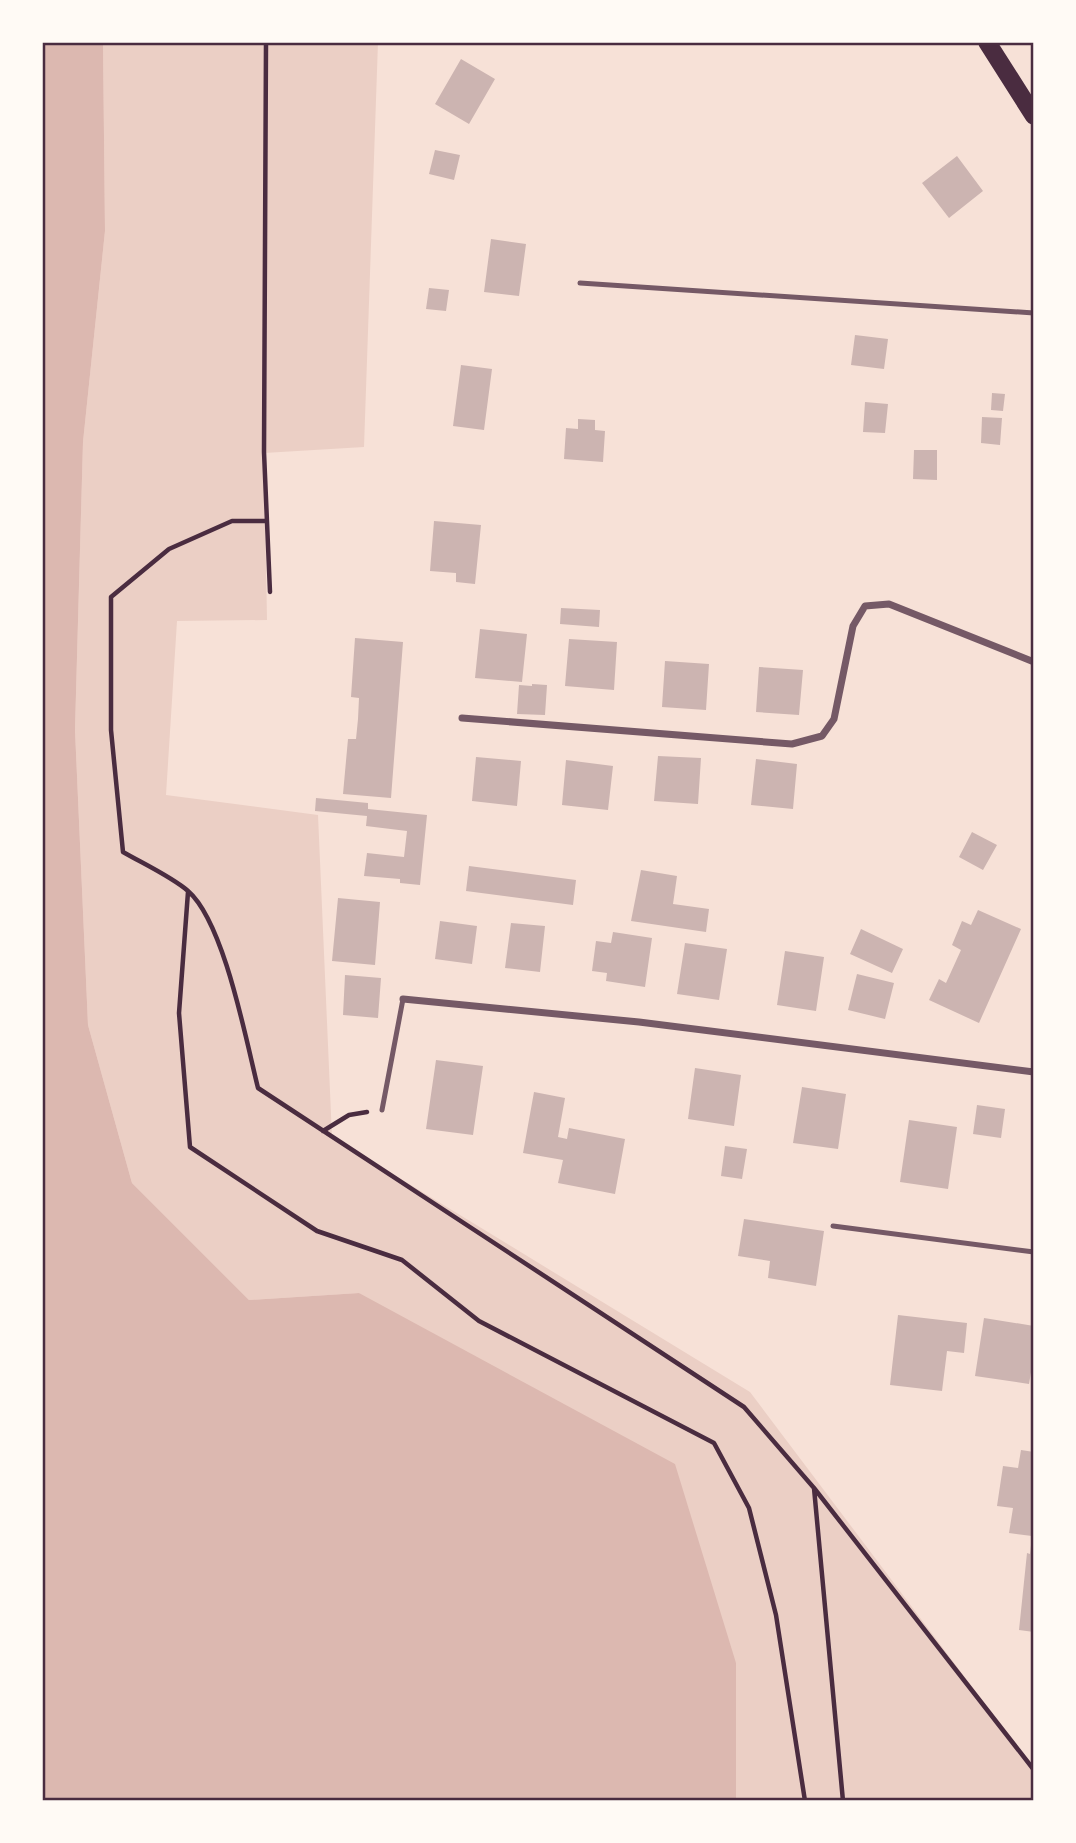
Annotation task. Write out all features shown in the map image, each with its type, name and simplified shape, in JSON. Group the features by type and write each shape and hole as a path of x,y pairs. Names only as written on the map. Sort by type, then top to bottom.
{"main road":[{"path":"987,42 1034,117"}],"street":[{"path":"462,718 792,744 812,739 822,736 834,719 853,625 865,606 889,604 1034,662"},
{"path":"403,999 653,1024 1034,1072"}],"lane":[{"path":"580,283 1034,313"},
{"path":"382,1110 403,999"},
{"path":"833,1226 1034,1252"}],"path":[{"path":"266,42 264,425 270,592"},
{"path":"266,522 232,521 169,549 111,597 111,730 123,852 188,891 208,916 227,968 258,1088 744,1407 814,1488 1033,1766"},
{"path":"188,891 179,1013 190,1147 317,1231 402,1260 479,1321 714,1443 749,1508 776,1615 805,1801"},
{"path":"323,1131 349,1115 382,1110"},
{"path":"814,1488 843,1801"}],"shaded area":[{"path":"42,42 103,42 105,231 83,442 75,730 88,1025 132,1183 249,1300 359,1293 675,1464 736,1663 736,1801 42,1801"},
{"path":"103,42 378,42 364,447 264,453 267,620 177,621 166,795 318,815 332,1137 750,1392 1034,1769 1034,1801 736,1801 736,1663 359,1293 249,1300 132,1183 88,1025 75,730 83,442 105,231"}],"building":[{"path":"461,59 495,79 469,124 435,104"},
{"path":"435,150 460,155 454,180 429,174"},
{"path":"957,156 983,191 949,218 922,183"},
{"path":"491,239 526,244 519,296 484,292"},
{"path":"429,288 449,290 446,311 426,309"},
{"path":"855,335 888,339 884,369 851,365"},
{"path":"461,365 492,369 484,430 453,426"},
{"path":"992,393 1005,394 1003,411 991,410"},
{"path":"865,402 888,404 885,433 863,432"},
{"path":"982,417 1002,418 1000,445 981,443"},
{"path":"578,419 595,420 595,430 605,431 603,462 564,459 566,428 578,429"},
{"path":"914,450 937,450 937,480 913,479"},
{"path":"434,521 481,525 475,584 456,582 456,573 430,571"},
{"path":"561,608 600,610 599,627 560,624"},
{"path":"480,629 527,634 522,682 475,678"},
{"path":"355,638 403,642 391,798 343,794 348,739 356,739 358,719 359,698 351,697"},
{"path":"569,639 617,642 614,690 565,686"},
{"path":"665,661 709,664 706,710 662,707"},
{"path":"759,667 803,670 799,715 756,712"},
{"path":"519,685 547,685 545,715 517,714"},
{"path":"658,756 701,758 698,804 654,801"},
{"path":"476,757 521,761 517,806 472,801"},
{"path":"756,759 797,764 793,809 751,805"},
{"path":"566,760 613,766 608,810 562,805"},
{"path":"316,798 368,803 368,809 427,815 420,885 400,883 400,879 364,876 367,853 404,857 407,831 366,826 367,816 315,811"},
{"path":"972,832 997,845 983,870 959,857"},
{"path":"469,866 576,880 573,905 466,891"},
{"path":"641,870 677,876 673,904 709,909 706,932 631,921"},
{"path":"338,898 380,902 375,965 332,961"},
{"path":"978,910 1021,929 979,1023 929,1000 939,979 946,983 961,950 952,945 962,921 971,925"},
{"path":"440,921 477,926 472,964 435,959"},
{"path":"511,923 545,926 540,972 505,968"},
{"path":"861,929 903,949 892,973 850,954"},
{"path":"613,932 652,938 645,987 606,981 607,973 592,971 596,941 611,943"},
{"path":"685,943 727,949 719,1000 677,994"},
{"path":"785,951 824,957 816,1011 777,1005"},
{"path":"857,974 894,983 885,1019 848,1010"},
{"path":"345,975 381,978 378,1018 343,1015"},
{"path":"436,1060 483,1066 473,1135 426,1129"},
{"path":"695,1068 741,1075 734,1126 688,1119"},
{"path":"802,1087 846,1094 838,1149 793,1143"},
{"path":"534,1092 565,1098 558,1137 567,1139 569,1128 625,1139 615,1194 558,1183 563,1160 523,1153"},
{"path":"977,1105 1005,1109 1001,1138 973,1134"},
{"path":"909,1120 957,1127 948,1189 900,1182"},
{"path":"725,1146 747,1149 742,1179 721,1176"},
{"path":"744,1219 824,1231 816,1286 768,1278 770,1261 738,1256"},
{"path":"898,1315 967,1323 964,1353 947,1351 942,1391 890,1385"},
{"path":"984,1318 1034,1326 1034,1354 1029,1384 975,1376"},
{"path":"1021,1450 1034,1452 1034,1632 1019,1630 1027,1553 1030,1554 1032,1536 1009,1533 1013,1508 997,1506 1003,1466 1018,1468"}]}
